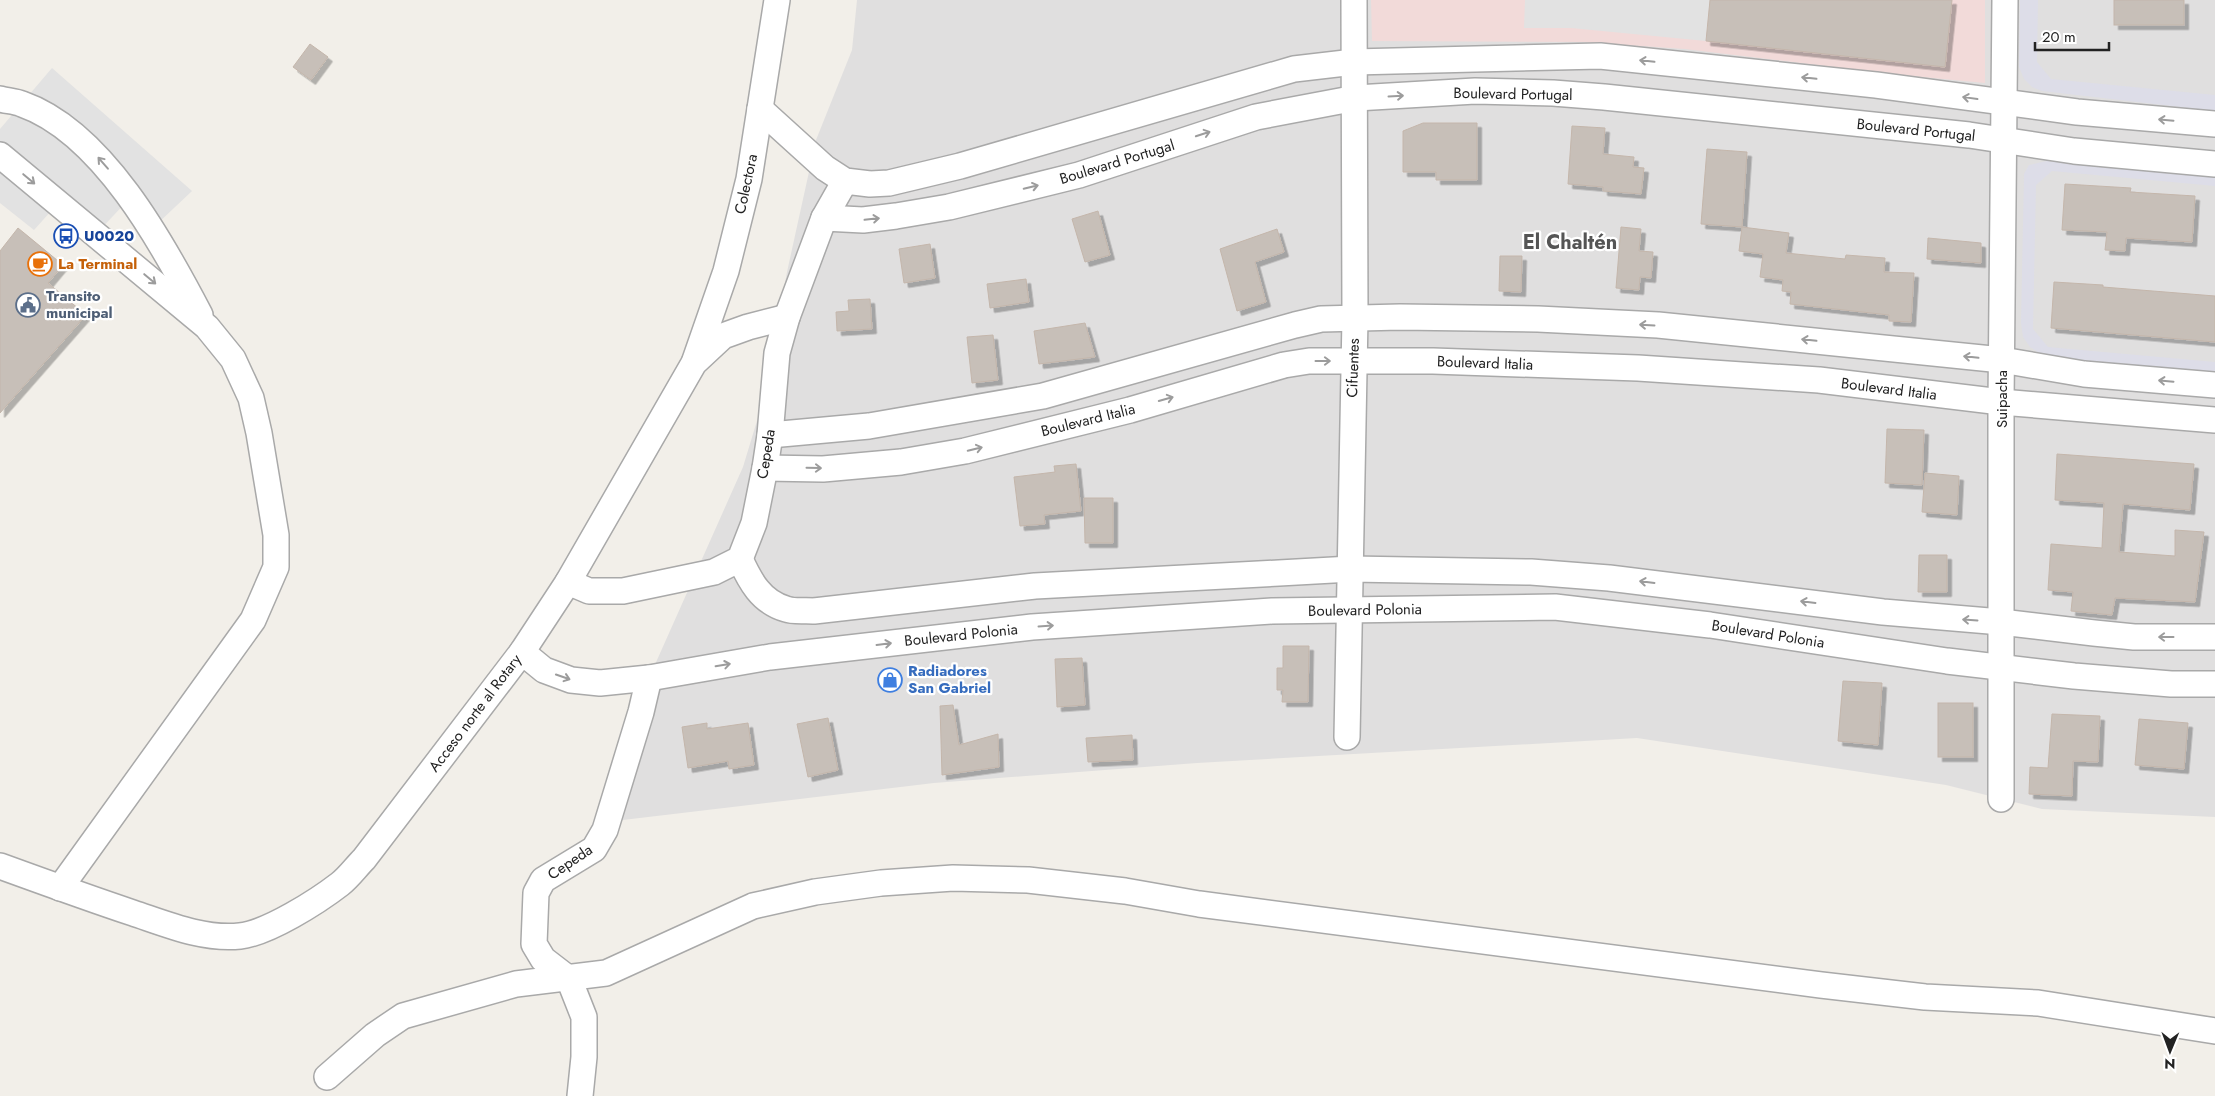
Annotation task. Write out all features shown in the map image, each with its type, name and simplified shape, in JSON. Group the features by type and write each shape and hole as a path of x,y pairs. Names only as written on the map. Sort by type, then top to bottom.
{"street":[{"name":"Colectora","path":"694,363 728,261 749,178 777,0"},
{"name":"Cifuentes","path":"1347,737 1355,318 1356,98 1354,0"},
{"name":"Suipacha","path":"2001,799 2000,667 2005,0"},
{"path":"760,109 825,168 845,181 870,184 889,183 1077,133 1294,69 1354,62 1446,62 1600,56 1876,85 2078,112 2215,124"},
{"name":"Boulevard Portugal","path":"824,218 863,220 948,206 1080,175 1256,117 1356,98 1475,91 1553,93 1968,135 2074,151 2215,164"},
{"path":"0,99 22,104 64,127 101,159 171,258 206,327"},
{"path":"0,155 206,327 233,359 250,398 259,433 276,536 276,566 254,620 60,888"},
{"name":"Cepeda","path":"740,559 754,522 765,468 770,435 777,353 787,317 824,218 845,181"},
{"name":"Acceso norte al Rotary","path":"0,866 164,923 212,936 241,936 263,930 304,908 341,883 364,859 522,652 568,582 694,363 724,336 748,327 787,317"},
{"path":"770,435 869,426 1043,396 1321,319 1538,320 1658,325 2002,360 2084,374 2215,385"},
{"name":"Boulevard Italia","path":"765,468 832,468 901,462 966,451 1130,410 1284,365 1309,361 1433,361 1638,368 1819,380 2002,402 2215,420"},
{"path":"568,582 589,591 623,591 714,572 740,559 749,579 764,599 787,610 814,611 1035,586 1350,569 1530,572 1609,578 1883,612 2001,622 2134,637 2215,637"},
{"name":"Boulevard Polonia","path":"522,652 544,670 571,680 600,684 649,678 770,657 1032,627 1272,611 1564,608 1710,625 1947,661 2152,682 2215,684"},
{"name":"Cepeda","path":"569,979 543,959 534,944 536,893 543,880 594,849 605,830 649,678"},
{"path":"327,1077 375,1034 403,1016 516,984 606,973 753,906 815,892 881,883 953,878 1028,880 1125,890 1199,904 1821,984 1926,996 2038,1003 2215,1031"},
{"path":"569,979 584,1017 584,1057 580,1096"}],"shaded area":[{"path":"857,0 2215,0 2215,817 2042,809 1946,785 1637,738 1197,763 934,783 606,822 649,678 743,467 763,401 787,272 816,140 852,50"},
{"path":"1371,0 1985,0 1985,83 1891,74 1685,49 1582,42 1372,41"},
{"path":"1525,0 1710,0 1706,41 1571,28 1524,28"},
{"path":"2020,0 2038,0 2037,62 2051,79 2215,95 2215,111 2042,91 2032,87 2024,79 2019,67"},
{"path":"52,68 192,191 157,224 128,200 98,232 60,201 34,230 0,203 0,129"},
{"path":"2047,161 2215,177 2215,186 2052,171 2036,185 2033,329 2048,347 2215,362 2215,376 2139,370 2044,356 2030,347 2023,337 2021,323 2024,174 2029,165"}],"building":[{"path":"1710,0 1952,0 1945,67 1706,41"},
{"path":"2114,0 2184,0 2184,25 2114,25"},
{"path":"310,44 328,57 311,80 293,67"},
{"path":"1423,123 1477,123 1477,180 1436,180 1436,172 1403,172 1403,131"},
{"path":"1572,126 1605,128 1603,154 1634,157 1633,167 1644,168 1641,194 1603,191 1603,187 1568,184"},
{"path":"1707,149 1747,152 1742,227 1701,224"},
{"path":"2065,184 2131,188 2130,192 2195,196 2192,242 2126,238 2125,251 2105,250 2107,232 2062,230"},
{"path":"1098,211 1110,255 1085,262 1072,219"},
{"path":"1621,227 1641,229 1639,251 1653,252 1651,278 1640,277 1639,290 1616,288"},
{"path":"1742,227 1789,233 1786,253 1845,259 1846,255 1885,258 1884,272 1914,273 1911,322 1889,321 1889,315 1790,304 1791,292 1782,291 1783,280 1760,277 1763,254 1739,251"},
{"path":"18,228 63,265 48,283 86,315 0,413 0,251"},
{"path":"1277,229 1284,252 1255,262 1266,302 1237,311 1220,249"},
{"path":"1928,238 1981,243 1981,263 1927,259"},
{"path":"930,244 935,278 904,283 899,249"},
{"path":"1500,256 1522,256 1521,292 1499,291"},
{"path":"1026,279 1029,302 990,308 987,284"},
{"path":"2054,282 2215,296 2215,342 2051,328"},
{"path":"870,299 872,329 837,331 836,312 849,311 848,300"},
{"path":"1085,323 1095,357 1039,364 1034,331"},
{"path":"993,335 998,380 972,383 967,337"},
{"path":"1887,429 1924,430 1922,485 1885,483"},
{"path":"2057,454 2194,464 2190,510 2123,504 2119,552 2175,556 2175,530 2204,532 2195,602 2115,598 2112,615 2071,611 2073,592 2048,590 2051,544 2102,548 2104,503 2055,500"},
{"path":"1076,464 1081,511 1044,515 1045,524 1020,526 1014,477 1055,472 1054,466"},
{"path":"1925,473 1959,476 1957,515 1922,512"},
{"path":"1084,498 1113,498 1113,543 1085,543"},
{"path":"1919,555 1947,555 1947,592 1918,592"},
{"path":"1283,646 1309,646 1308,702 1282,702 1283,690 1277,690 1277,668 1283,668"},
{"path":"1082,658 1085,705 1057,707 1055,659"},
{"path":"1843,681 1882,683 1878,745 1838,741"},
{"path":"1938,703 1973,703 1973,757 1938,757"},
{"path":"953,705 959,745 998,734 999,767 942,775 940,706"},
{"path":"2052,714 2100,716 2098,762 2073,761 2072,796 2029,794 2030,767 2048,768"},
{"path":"828,718 838,770 808,777 797,724"},
{"path":"2139,719 2188,723 2184,769 2135,765"},
{"path":"707,723 707,729 748,723 754,765 729,769 728,761 688,768 682,727"},
{"path":"1132,735 1133,760 1088,762 1086,738"}],"place":[{"name":"U0020","path":"66,236"},
{"name":"La Terminal","path":"40,264"},
{"name":"Transito municipal","path":"28,305"},
{"name":"Radiadores San Gabriel","path":"890,680"}],"district":[{"name":"El Chaltén","path":"1570,242"}]}
